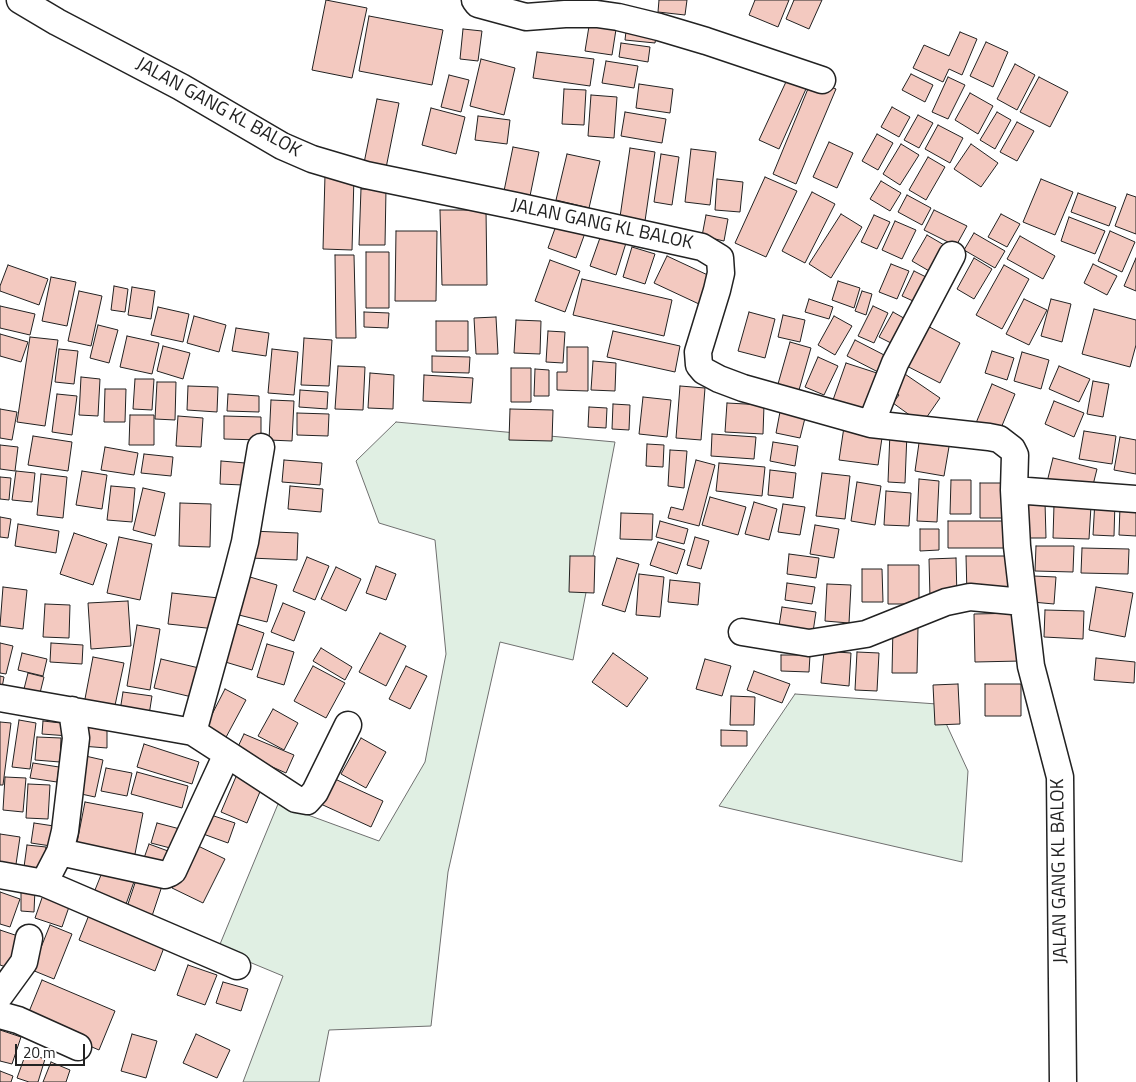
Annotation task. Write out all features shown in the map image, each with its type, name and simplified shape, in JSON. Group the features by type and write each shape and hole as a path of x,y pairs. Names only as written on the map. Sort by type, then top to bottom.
{"street":[{"name":"JALAN GANG KL BALOK","path":"20,0 57,22 182,87 282,146 312,159 366,175 702,247 720,258 721,273 698,352 699,365 704,371 718,379 871,424 989,436 999,439 1012,449 1015,455 1016,546 1030,666 1060,777 1063,1082"},
{"path":"475,0 478,4 526,17 565,14 597,14 618,17 659,27 822,80"},
{"path":"492,0 532,6 584,0"},
{"path":"594,0 639,12"},
{"path":"871,424 895,363 952,255"},
{"path":"193,732 236,577 244,542 260,447"},
{"path":"1014,490 1136,499"},
{"path":"742,632 809,643 866,634 946,602 970,597 1023,602"},
{"path":"0,698 193,732 296,799 307,800 315,792 348,725"},
{"path":"44,883 60,852 65,831 76,738 72,710"},
{"path":"60,852 165,875 170,873 173,871 227,754"},
{"path":"0,876 44,883 237,966"},
{"path":"0,996 24,962 29,938"},
{"path":"0,1015 18,1020 78,1046"}],"green space":[{"path":"396,422 615,442 573,660 500,642 448,872 431,1026 329,1030 319,1082 243,1082 283,976 218,949 278,804 379,841 425,762 446,654 435,540 379,523 356,461"},
{"path":"795,694 937,704 968,771 962,862 719,806"}],"building":[{"path":"326,0 367,8 352,78 312,70"},
{"path":"659,0 687,0 685,15 658,12"},
{"path":"755,0 789,0 778,27 749,15"},
{"path":"794,0 822,0 809,29 786,19"},
{"path":"369,16 443,30 432,85 359,71"},
{"path":"590,20 617,23 612,55 585,51"},
{"path":"627,23 657,30 655,43 625,40"},
{"path":"463,29 482,31 478,61 460,59"},
{"path":"960,32 977,39 962,75 949,69 943,82 913,68 924,45 949,56"},
{"path":"986,42 1008,52 993,87 970,76"},
{"path":"621,43 650,47 648,62 619,57"},
{"path":"537,52 594,59 590,86 533,78"},
{"path":"481,59 515,68 504,115 470,106"},
{"path":"606,61 638,66 634,88 602,83"},
{"path":"1015,64 1035,75 1017,110 997,99"},
{"path":"791,71 810,80 779,149 759,140"},
{"path":"911,74 933,85 925,102 902,90"},
{"path":"449,75 469,80 461,112 441,107"},
{"path":"948,77 965,85 948,119 932,112"},
{"path":"1039,77 1068,92 1050,127 1020,112"},
{"path":"812,79 836,89 796,184 773,174"},
{"path":"639,84 673,89 670,113 636,108"},
{"path":"564,89 586,90 584,125 562,124"},
{"path":"970,93 993,106 978,134 955,120"},
{"path":"591,95 617,97 614,138 588,136"},
{"path":"377,99 399,103 386,168 364,163"},
{"path":"892,107 910,117 899,137 881,127"},
{"path":"431,108 465,117 456,154 422,145"},
{"path":"625,112 666,119 662,143 621,136"},
{"path":"997,112 1011,120 995,149 980,140"},
{"path":"918,115 933,123 919,148 904,140"},
{"path":"478,116 510,120 507,144 475,140"},
{"path":"1017,122 1034,131 1017,161 1000,152"},
{"path":"938,125 963,138 950,163 925,149"},
{"path":"877,134 893,143 878,170 862,161"},
{"path":"829,142 853,153 837,188 813,177"},
{"path":"901,144 919,155 900,185 883,174"},
{"path":"971,144 998,163 981,187 954,169"},
{"path":"513,147 539,152 530,196 504,191"},
{"path":"630,148 655,152 645,221 620,217"},
{"path":"691,149 716,152 710,205 685,202"},
{"path":"567,154 600,161 589,208 556,200"},
{"path":"661,154 679,157 672,205 654,202"},
{"path":"928,157 945,167 926,200 909,190"},
{"path":"325,175 354,176 352,250 323,249"},
{"path":"765,177 797,191 766,257 735,243"},
{"path":"717,179 743,182 740,212 715,210"},
{"path":"1041,179 1073,192 1055,235 1023,222"},
{"path":"881,181 901,193 890,211 870,199"},
{"path":"361,189 386,189 385,245 359,245"},
{"path":"812,192 835,204 805,263 782,251"},
{"path":"1078,193 1116,207 1109,226 1071,212"},
{"path":"1127,194 1136,197 1136,234 1115,226"},
{"path":"907,195 931,208 922,225 898,212"},
{"path":"440,210 486,210 487,285 442,285"},
{"path":"934,210 967,226 956,246 924,230"},
{"path":"841,214 862,227 831,278 809,264"},
{"path":"1001,214 1020,224 1007,247 988,237"},
{"path":"706,215 728,219 724,241 702,236"},
{"path":"874,215 890,222 877,249 861,242"},
{"path":"1069,217 1105,231 1095,254 1061,241"},
{"path":"895,221 916,230 902,259 882,250"},
{"path":"557,223 585,233 576,258 548,248"},
{"path":"396,231 437,231 436,301 395,301"},
{"path":"1110,231 1135,242 1122,272 1098,261"},
{"path":"974,233 1005,251 995,268 964,250"},
{"path":"601,235 626,243 616,275 590,266"},
{"path":"927,235 951,249 936,275 912,261"},
{"path":"1020,236 1055,256 1043,279 1007,259"},
{"path":"632,247 655,254 645,284 623,277"},
{"path":"366,252 389,252 389,308 366,308"},
{"path":"335,255 354,255 356,338 336,338"},
{"path":"667,256 712,277 699,304 654,283"},
{"path":"974,258 992,269 974,299 957,289"},
{"path":"1136,258 1136,291 1124,286"},
{"path":"550,260 580,271 565,312 535,301"},
{"path":"891,264 909,271 897,299 879,292"},
{"path":"1093,264 1117,276 1107,295 1084,283"},
{"path":"8,265 48,279 39,305 0,291"},
{"path":"1004,265 1029,279 1002,329 976,315"},
{"path":"914,271 934,281 922,305 902,296"},
{"path":"51,277 76,282 67,326 42,321"},
{"path":"582,279 672,300 664,336 573,315"},
{"path":"838,281 860,288 854,308 832,300"},
{"path":"114,286 128,289 125,312 111,310"},
{"path":"132,287 155,291 151,319 128,315"},
{"path":"79,291 102,296 91,346 68,341"},
{"path":"862,291 872,294 866,315 855,311"},
{"path":"809,299 833,307 829,319 805,312"},
{"path":"1024,299 1047,310 1029,345 1006,334"},
{"path":"1051,299 1071,304 1062,342 1041,336"},
{"path":"0,306 35,314 30,335 0,328"},
{"path":"873,306 888,313 874,343 858,336"},
{"path":"158,307 189,314 183,342 151,335"},
{"path":"1094,309 1136,320 1136,345 1130,367 1082,354"},
{"path":"364,312 389,313 388,328 364,327"},
{"path":"749,312 775,319 765,358 738,351"},
{"path":"893,312 909,321 895,345 879,337"},
{"path":"783,315 805,320 800,342 778,337"},
{"path":"194,316 226,325 219,352 187,343"},
{"path":"834,316 852,326 835,355 818,345"},
{"path":"496,317 498,354 476,354 474,318"},
{"path":"516,320 541,321 540,354 514,353"},
{"path":"436,321 468,321 468,351 436,351"},
{"path":"920,322 960,343 940,383 899,362"},
{"path":"98,325 118,330 109,363 90,358"},
{"path":"236,328 269,333 266,356 232,351"},
{"path":"548,331 565,332 563,363 546,362"},
{"path":"613,331 680,346 675,372 607,357"},
{"path":"0,334 28,342 21,362 0,356"},
{"path":"127,336 159,343 152,374 120,367"},
{"path":"30,337 58,340 45,426 17,422"},
{"path":"304,338 332,340 329,386 301,385"},
{"path":"855,340 888,357 880,373 847,356"},
{"path":"790,342 811,348 799,390 778,384"},
{"path":"163,346 190,353 183,379 157,371"},
{"path":"567,347 588,347 588,391 557,390 557,372 567,372"},
{"path":"59,349 78,351 74,384 55,382"},
{"path":"272,349 298,352 294,395 268,393"},
{"path":"992,351 1014,358 1007,380 985,373"},
{"path":"1022,352 1049,360 1041,389 1014,381"},
{"path":"432,356 470,357 469,373 432,372"},
{"path":"818,357 838,366 824,395 805,387"},
{"path":"593,361 616,363 615,391 591,390"},
{"path":"846,363 883,375 870,413 833,400"},
{"path":"338,366 365,367 363,410 335,409"},
{"path":"1059,366 1090,379 1079,402 1049,389"},
{"path":"511,368 531,368 531,402 511,402"},
{"path":"535,369 549,370 549,396 534,396"},
{"path":"899,370 940,398 922,424 893,403 899,395 888,387"},
{"path":"370,373 394,375 393,409 368,408"},
{"path":"424,375 473,378 471,403 423,401"},
{"path":"81,377 100,379 98,416 79,415"},
{"path":"135,379 154,379 152,410 133,409"},
{"path":"1093,381 1109,384 1103,417 1087,414"},
{"path":"157,382 176,382 175,420 155,419"},
{"path":"992,384 1015,394 999,433 976,423"},
{"path":"188,386 218,387 217,412 187,410"},
{"path":"680,386 705,388 701,440 676,438"},
{"path":"105,389 126,389 125,422 104,422"},
{"path":"300,390 328,392 327,409 299,407"},
{"path":"57,394 77,396 72,435 52,432"},
{"path":"228,394 259,396 259,412 227,411"},
{"path":"643,397 671,400 667,437 639,434"},
{"path":"271,400 294,401 292,441 269,440"},
{"path":"1054,401 1084,413 1074,437 1045,424"},
{"path":"727,403 764,405 763,434 725,432"},
{"path":"613,404 630,405 629,430 612,429"},
{"path":"589,407 607,408 606,428 588,427"},
{"path":"0,409 17,412 12,440 0,438"},
{"path":"510,409 553,410 552,441 509,440"},
{"path":"780,412 805,418 800,438 776,433"},
{"path":"297,413 329,414 328,436 297,435"},
{"path":"130,415 154,415 154,445 129,445"},
{"path":"178,416 203,418 201,447 176,446"},
{"path":"224,416 261,417 261,440 224,439"},
{"path":"844,427 883,431 878,465 839,460"},
{"path":"1084,431 1116,436 1112,464 1079,459"},
{"path":"890,432 907,433 905,483 888,482"},
{"path":"712,434 756,437 754,459 711,456"},
{"path":"33,436 72,442 68,471 28,465"},
{"path":"920,436 950,441 944,476 915,471"},
{"path":"1120,437 1136,440 1136,474 1114,470"},
{"path":"773,442 798,446 795,466 770,461"},
{"path":"647,444 664,445 663,467 646,466"},
{"path":"0,445 18,447 15,471 0,469"},
{"path":"105,447 138,453 134,475 101,470"},
{"path":"670,450 687,451 684,488 668,486"},
{"path":"144,454 173,457 171,476 141,473"},
{"path":"1053,458 1097,469 1091,493 1047,482"},
{"path":"284,460 322,463 320,485 282,482"},
{"path":"696,460 715,465 699,526 668,518 671,507 683,510"},
{"path":"221,461 245,463 243,485 220,484"},
{"path":"719,463 765,467 762,496 716,491"},
{"path":"770,470 796,473 793,498 768,495"},
{"path":"16,471 35,473 32,502 12,500"},
{"path":"82,471 107,475 102,509 76,505"},
{"path":"822,473 850,476 845,519 816,516"},
{"path":"41,474 67,477 63,518 37,515"},
{"path":"0,477 11,478 9,500 0,499"},
{"path":"919,479 939,481 937,522 917,521"},
{"path":"951,480 971,480 971,514 950,514"},
{"path":"857,482 881,486 875,525 851,521"},
{"path":"980,483 1006,483 1006,518 980,518"},
{"path":"111,486 135,488 132,522 107,520"},
{"path":"290,486 323,489 321,512 288,509"},
{"path":"143,488 165,493 155,536 133,530"},
{"path":"886,491 911,493 909,526 884,525"},
{"path":"710,497 746,507 738,535 702,525"},
{"path":"1095,500 1115,501 1114,536 1093,535"},
{"path":"754,502 777,509 769,540 745,534"},
{"path":"1023,502 1045,502 1046,538 1023,538"},
{"path":"180,503 211,504 210,547 179,546"},
{"path":"783,504 805,507 800,535 778,532"},
{"path":"1054,505 1091,506 1089,539 1053,538"},
{"path":"1120,507 1136,507 1136,536 1119,535"},
{"path":"621,513 653,514 652,540 620,539"},
{"path":"0,517 11,519 8,538 0,537"},
{"path":"660,521 688,529 684,544 656,537"},
{"path":"948,521 1010,521 1010,548 948,548"},
{"path":"18,524 59,531 56,553 15,546"},
{"path":"815,525 839,529 834,558 810,554"},
{"path":"920,529 939,529 939,550 920,551"},
{"path":"251,531 298,533 297,560 250,558"},
{"path":"74,533 107,544 93,585 60,574"},
{"path":"119,537 152,544 140,600 107,593"},
{"path":"695,537 709,541 701,569 687,565"},
{"path":"658,542 685,550 677,574 650,565"},
{"path":"1036,546 1074,546 1073,572 1035,571"},
{"path":"1082,548 1129,549 1128,574 1081,573"},
{"path":"789,554 819,558 816,578 787,574"},
{"path":"570,556 595,556 594,593 569,592"},
{"path":"966,556 1008,556 1009,594 967,595"},
{"path":"307,557 329,566 315,600 293,591"},
{"path":"617,558 639,564 625,612 602,605"},
{"path":"956,558 957,598 930,598 929,559"},
{"path":"888,565 919,565 919,604 888,604"},
{"path":"376,566 396,574 386,600 366,593"},
{"path":"336,567 361,579 346,611 321,599"},
{"path":"862,569 882,569 883,602 862,602"},
{"path":"639,574 664,577 660,617 636,615"},
{"path":"1033,576 1056,577 1054,604 1032,602"},
{"path":"250,577 277,585 267,622 239,615"},
{"path":"670,580 700,583 698,605 668,602"},
{"path":"787,583 815,587 812,604 785,600"},
{"path":"827,584 851,585 849,623 825,621"},
{"path":"3,587 27,590 23,629 0,626"},
{"path":"1096,587 1133,593 1125,637 1089,630"},
{"path":"172,593 219,598 216,629 168,624"},
{"path":"128,601 131,646 91,649 88,603"},
{"path":"283,603 305,612 294,641 271,632"},
{"path":"45,604 70,605 69,638 43,637"},
{"path":"782,607 816,612 813,632 779,626"},
{"path":"1045,610 1084,611 1083,639 1044,637"},
{"path":"1020,613 1021,661 975,662 974,614"},
{"path":"234,623 264,633 252,670 222,661"},
{"path":"137,625 160,629 150,690 127,686"},
{"path":"893,626 918,627 917,673 892,673"},
{"path":"380,633 406,646 386,686 359,672"},
{"path":"0,643 13,646 6,674 0,673"},
{"path":"51,643 83,645 82,664 50,662"},
{"path":"267,644 294,652 284,685 257,677"},
{"path":"321,648 352,667 345,680 313,661"},
{"path":"824,651 851,653 849,686 821,683"},
{"path":"857,652 879,653 877,691 855,690"},
{"path":"22,653 47,659 43,676 18,670"},
{"path":"613,653 648,678 627,707 592,682"},
{"path":"781,655 810,655 809,672 781,671"},
{"path":"93,657 124,663 114,710 84,704"},
{"path":"1096,658 1135,662 1134,683 1094,680"},
{"path":"161,659 199,668 192,697 154,688"},
{"path":"705,659 731,666 722,696 696,689"},
{"path":"313,666 345,683 326,718 294,701"},
{"path":"406,666 427,676 410,709 389,699"},
{"path":"754,671 790,684 782,703 747,690"},
{"path":"28,673 44,677 38,701 22,697"},
{"path":"0,676 4,677 1,693 0,693"},
{"path":"958,684 960,724 935,725 933,685"},
{"path":"985,684 1021,684 1021,716 985,716"},
{"path":"225,689 246,700 224,741 204,730"},
{"path":"123,692 152,696 149,715 120,711"},
{"path":"731,696 755,697 754,725 730,725"},
{"path":"273,709 298,723 284,750 258,736"},
{"path":"19,720 36,723 30,769 12,767"},
{"path":"43,721 70,724 69,736 42,734"},
{"path":"0,722 11,723 3,785 0,785"},
{"path":"83,724 107,725 107,748 81,746"},
{"path":"721,730 747,731 747,746 721,746"},
{"path":"244,734 294,755 286,773 236,751"},
{"path":"37,737 61,738 60,762 35,760"},
{"path":"361,738 386,752 366,788 341,774"},
{"path":"144,744 199,762 192,784 137,767"},
{"path":"81,755 103,760 95,797 72,792"},
{"path":"33,763 59,767 57,782 30,778"},
{"path":"106,768 132,773 127,796 101,791"},
{"path":"137,772 188,786 182,808 131,794"},
{"path":"238,772 264,782 247,823 221,812"},
{"path":"324,774 383,801 371,827 312,800"},
{"path":"5,777 26,778 23,812 3,810"},
{"path":"28,784 50,785 48,819 26,818"},
{"path":"85,802 143,813 134,859 76,848"},
{"path":"202,812 235,823 228,843 195,831"},
{"path":"34,823 54,826 51,846 31,843"},
{"path":"157,823 180,829 174,849 151,843"},
{"path":"0,834 20,837 15,871 0,869"},
{"path":"149,844 168,851 162,868 143,861"},
{"path":"194,844 225,859 203,903 172,888"},
{"path":"27,845 46,847 43,870 24,867"},
{"path":"105,865 136,876 125,907 93,895"},
{"path":"138,874 163,883 150,922 125,913"},
{"path":"21,888 35,889 34,912 21,911"},
{"path":"0,892 20,899 10,927 0,924"},
{"path":"43,895 70,904 62,927 35,918"},
{"path":"89,915 165,945 155,971 79,940"},
{"path":"50,925 72,934 54,979 32,970"},
{"path":"0,930 21,937 9,968 0,965"},
{"path":"188,965 217,975 205,1005 177,995"},
{"path":"42,980 115,1011 99,1050 26,1019"},
{"path":"223,982 248,989 241,1011 216,1003"},
{"path":"0,1030 21,1037 12,1064 0,1061"},
{"path":"132,1034 157,1041 146,1078 121,1071"},
{"path":"196,1034 230,1050 217,1078 183,1063"},
{"path":"26,1053 45,1059 38,1082 29,1082 17,1078"},
{"path":"51,1062 70,1070 66,1082 43,1082"},
{"path":"0,1071 13,1076 11,1082 0,1082"}]}
